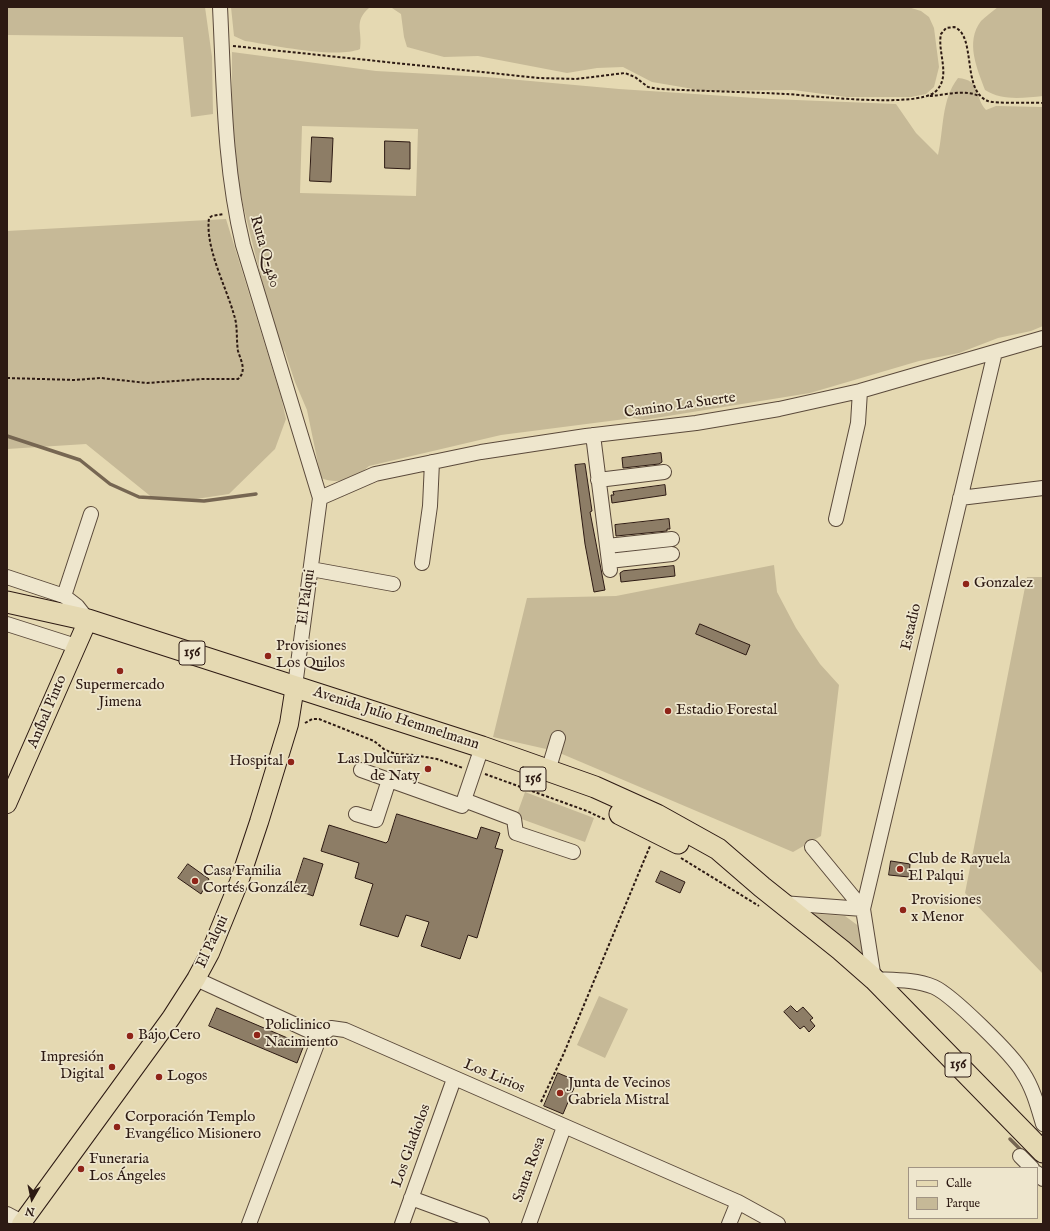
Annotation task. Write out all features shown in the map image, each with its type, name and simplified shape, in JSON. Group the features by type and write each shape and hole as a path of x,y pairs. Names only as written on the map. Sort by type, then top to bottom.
{"highway":[{"name":"Avenida Julio Hemmelmann","path":"7,602 82,633"},
{"name":"Avenida Julio Hemmelmann","path":"7,605 48,622 82,633 294,693 553,786 614,811 762,887"},
{"name":"Avenida Julio Hemmelmann","path":"477,759 548,771 595,787 657,815 718,849 762,887 773,907 841,950 874,979 1043,1152"}],"main road":[{"name":"Aníbal Pinto","path":"7,804 82,633"},
{"name":"El Palqui","path":"17,1220 171,1018 196,979 210,953 239,882 288,724 294,693"}],"street":[{"name":"Ruta Q-480","path":"220,7 227,140 235,214 243,245 320,498"},
{"name":"Camino La Suerte","path":"320,498 375,474 481,452 779,409 860,391 1043,338"},
{"name":"Estadio","path":"874,979 863,909 995,352"},
{"path":"836,519 858,423 860,391"},
{"path":"593,435 610,566 672,554"},
{"path":"422,563 430,506 432,462"},
{"path":"598,480 664,472"},
{"path":"960,498 1043,488"},
{"name":"El Palqui","path":"294,693 320,498"},
{"path":"64,596 90,514"},
{"path":"607,546 672,539"},
{"path":"311,569 392,584"},
{"path":"7,577 64,596 77,606 82,633 7,624"},
{"path":"548,771 558,738"},
{"path":"360,770 462,806 477,759"},
{"path":"356,814 376,820 388,780"},
{"path":"464,800 514,819 516,833 573,852"},
{"path":"812,847 863,909"},
{"path":"773,907 863,909"},
{"path":"196,979 320,1036 249,1224"},
{"path":"874,979 906,980 924,984 943,992 1008,1053 1024,1073 1043,1124"},
{"name":"Los Lirios","path":"320,1036 330,1028 339,1028 738,1202 778,1224"},
{"name":"Los Gladiolos","path":"402,1224 454,1078"},
{"name":"Santa Rosa","path":"528,1224 564,1127"},
{"path":"1020,1156 1031,1167"},
{"path":"412,1198 482,1224"},
{"path":"729,1224 738,1202"}],"path":[{"path":"929,96 941,83 943,71 940,38 943,31 950,27 958,28 963,34 974,86 980,96"},
{"path":"237,47 539,78 576,79 625,73 635,77 643,84 659,89 788,94 862,100 918,98 962,92 972,93 994,103 1043,102"},
{"path":"7,378 74,380 101,378 147,383 203,379 238,379 242,374 243,365 238,350 235,317 219,271 208,230 209,218 212,216 235,214"},
{"path":"288,724 301,728 309,720 319,719 374,741 385,750 396,754 414,755 437,760 477,759 609,821"},
{"path":"536,1114 553,1074 564,1054 652,842"},
{"path":"676,855 747,898 773,907"}],"green space":[{"path":"7,7 205,7 212,57 213,114 191,117 183,37 7,35"},
{"path":"231,7 908,7 921,11 929,17 934,28 939,67 934,87 926,94 911,97 846,97 793,90 705,91 652,82 623,67 597,68 567,73 478,56 444,57 407,47 401,14 392,8 369,8 364,13 360,22 360,49 350,52 321,52 245,41 234,36"},
{"path":"998,7 1043,7 1043,96 1013,98 998,96 985,90 974,55 974,38 976,29 981,21"},
{"path":"232,52 376,71 486,77 619,89 771,99 896,104 916,133 938,155 944,115 949,96 958,78 966,79 974,86 982,105 986,110 996,106 1043,107 1043,326 1031,331 998,338 959,353 919,361 810,393 643,420 633,418 501,435 369,466 364,471 346,480 327,480 321,478 307,410 295,382 285,352 276,338 243,205 232,129","holes":["302,126 418,129 416,196 300,193"]},
{"path":"226,219 281,397 286,419 275,449 229,494 196,499 154,499 86,444 7,449 7,231"},
{"name":"Estadio Forestal","path":"774,565 777,592 796,628 820,664 839,685 821,836 793,852 555,751 493,737 527,598 616,596"},
{"path":"1027,577 1043,577 1043,974 965,893"},
{"path":"525,792 594,818 585,842 516,817"},
{"path":"803,913 845,916 860,927 867,961"},
{"path":"599,996 628,1009 605,1058 577,1045"}],"building":[{"path":"312,137 333,138 331,182 310,181"},
{"path":"385,141 410,142 410,169 385,168"},
{"path":"661,453 662,462 659,464 623,468 622,458"},
{"path":"585,464 592,511 590,512 605,590 594,592 585,544 575,465"},
{"path":"665,485 666,495 612,503 611,495 614,495 613,492"},
{"path":"669,519 670,529 667,529 667,531 616,536 615,525"},
{"path":"674,566 675,576 621,582 620,573 623,571"},
{"path":"700,624 750,645 746,655 696,634"},
{"path":"397,814 477,839 481,827 500,833 495,848 503,850 477,938 468,935 460,959 421,946 429,922 406,915 398,937 360,925 373,884 355,878 359,863 321,851 329,825 386,843"},
{"path":"304,858 323,864 313,896 294,889"},
{"name":"Club de Rayuela El Palqui","path":"891,861 910,864 909,877 889,875"},
{"name":"Casa Familia Cortés González","path":"188,864 209,879 201,894 178,878"},
{"path":"661,871 685,882 680,893 656,882"},
{"path":"791,1006 797,1012 803,1007 813,1018 810,1020 815,1026 809,1032 804,1026 800,1029 784,1012"},
{"name":"Policlinico Nacimiento","path":"217,1008 304,1045 297,1063 209,1026"},
{"name":"Junta de Vecinos Gabriela Mistral","path":"558,1073 577,1081 563,1114 544,1106"}],"waterway":[{"path":"7,436 80,460 110,484 139,497 204,501 256,494"},
{"path":"1010,1139 1023,1152"}],"place":[{"name":"Gonzalez","path":"966,584"},
{"name":"Provisiones Los Quilos","path":"268,656"},
{"name":"Supermercado Jimena","path":"120,671"},
{"name":"Estadio Forestal","path":"668,711"},
{"name":"Hospital","path":"291,762"},
{"name":"Las Dulcuraz de Naty","path":"428,769"},
{"name":"Club de Rayuela El Palqui","path":"900,869"},
{"name":"Casa Familia Cortés González","path":"195,881"},
{"name":"Provisiones x Menor","path":"903,910"},
{"name":"Policlinico Nacimiento","path":"257,1035"},
{"name":"Bajo Cero","path":"130,1036"},
{"name":"Impresión Digital","path":"112,1067"},
{"name":"Logos","path":"159,1077"},
{"name":"Junta de Vecinos Gabriela Mistral","path":"560,1093"},
{"name":"Corporación Templo Evangélico Misionero","path":"117,1127"},
{"name":"Funeraria Los Ángeles","path":"81,1169"}]}
